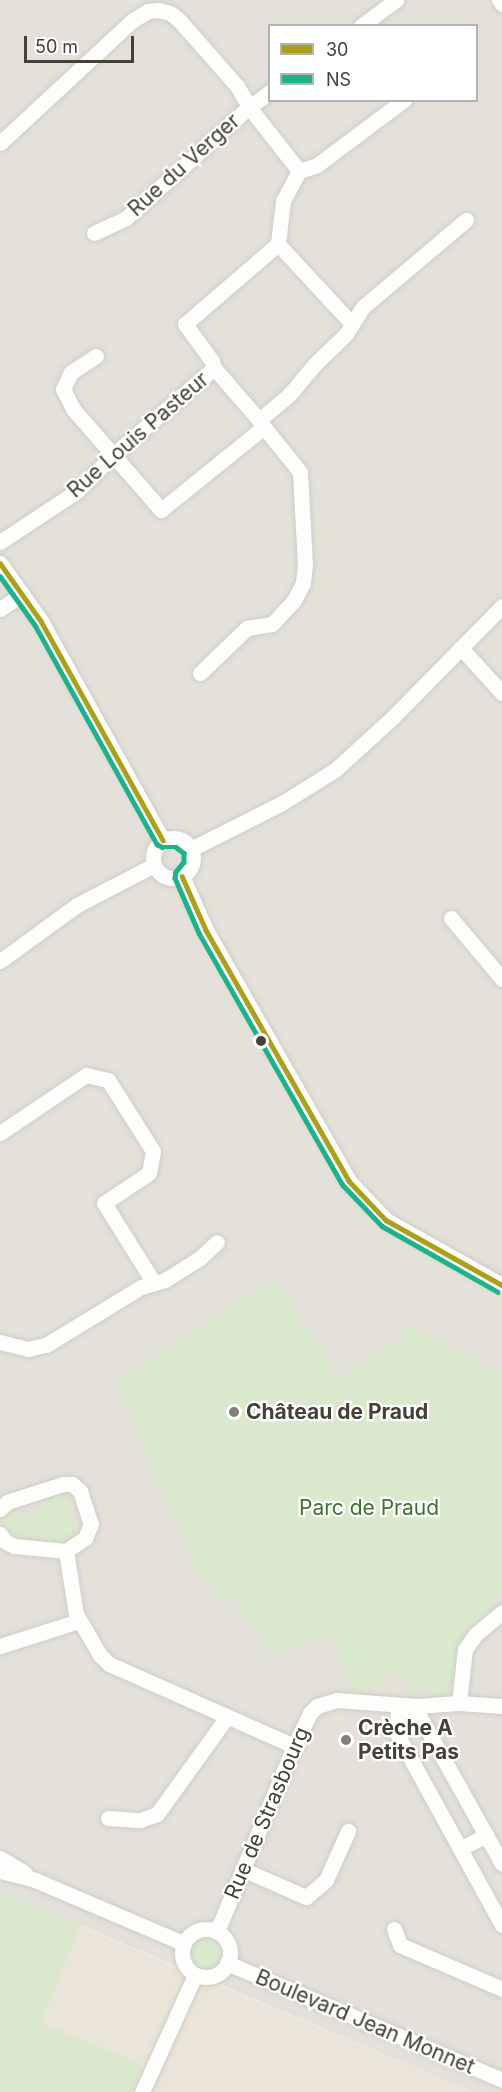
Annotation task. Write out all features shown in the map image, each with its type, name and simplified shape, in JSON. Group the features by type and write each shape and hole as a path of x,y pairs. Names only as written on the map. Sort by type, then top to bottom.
{"street":[{"path":"364,24 396,0"},
{"path":"499,0 502,4"},
{"path":"0,143 133,20 153,10 170,13 179,20 237,86 249,107 299,171"},
{"name":"Rue du Verger","path":"94,233 126,218 249,107 268,93"},
{"path":"352,324 278,244 283,201 299,171 317,165 401,102"},
{"path":"96,356 71,372 63,389 73,409 161,510 262,423 314,365 346,334 363,307 466,220"},
{"name":"Rue Louis Pasteur","path":"0,542 77,491 113,455 213,368 212,361 184,324 278,244"},
{"path":"200,673 247,628 272,624 294,600 303,584 305,566 300,472 262,423 213,368"},
{"path":"0,563 54,645 163,840"},
{"path":"0,609 22,594"},
{"path":"191,849 282,803 335,770 502,606"},
{"path":"461,648 502,693"},
{"path":"178,839 191,849 192,865 182,876 164,876 154,865 154,850 163,840 178,839"},
{"path":"0,961 77,904 154,865"},
{"path":"182,876 206,930 349,1180 386,1220 502,1285"},
{"path":"451,918 502,979"},
{"path":"0,1133 86,1075 108,1080 153,1151 149,1173 104,1203 154,1283"},
{"path":"0,1342 28,1349 46,1345 141,1287 165,1280 200,1258 217,1242"},
{"path":"0,1509 7,1502 63,1484 72,1484 80,1491 91,1524 85,1538 66,1551 14,1546 6,1542 0,1534"},
{"path":"66,1551 73,1602 79,1621 100,1655 114,1668 294,1746"},
{"path":"459,1703 465,1648 476,1634 502,1612"},
{"path":"0,1646 79,1621"},
{"name":"Rue de Strasbourg","path":"214,1930 220,1924 294,1746 310,1713 316,1706 337,1700 398,1706 459,1703 502,1706"},
{"path":"502,1864 420,1717 398,1706 396,1731 502,1925"},
{"path":"108,1818 140,1820 157,1814 226,1717"},
{"path":"242,1869 306,1897 326,1880 348,1831"},
{"path":"460,1849 486,1835"},
{"path":"0,1858 35,1880"},
{"path":"0,1871 35,1880 183,1943"},
{"path":"394,1929 400,1945 502,1989"},
{"path":"197,1930 214,1930 227,1942 230,1954 227,1963 214,1976 195,1975 183,1961 183,1943 197,1930"},
{"name":"Boulevard Jean Monnet","path":"227,1963 502,2080"},
{"path":"142,2092 195,1975"}],"shaded area":[{"path":"0,0 502,0 502,2092 473,2092 0,1891"},
{"path":"78,1925 472,2092 131,2092 144,2065 41,2022"}],"green space":[{"name":"Parc de Praud","path":"274,1279 339,1377 400,1338 410,1324 502,1373 502,1595 491,1604 490,1613 461,1639 453,1686 445,1696 435,1698 435,1688 419,1687 418,1697 415,1697 402,1671 361,1693 353,1692 330,1635 267,1655 257,1629 231,1598 219,1603 212,1588 188,1560 193,1555 151,1467 117,1380"},
{"path":"64,1491 73,1494 76,1499 66,1502 74,1528 83,1525 83,1532 70,1541 57,1543 13,1541 2,1524 5,1511 14,1507 18,1518 43,1509 40,1498"},
{"path":"0,1891 81,1926 41,2022 144,2065 131,2092 0,2092"},
{"path":"205,1938 216,1943 221,1954 216,1965 205,1970 194,1965 189,1954 194,1943"}],"transit line":[{"name":"30","path":"0,563 41,621 163,840"},
{"name":"NS","path":"0,576 35,625 157,844 162,847 176,847 184,853 184,862 176,872 175,878 199,933 343,1185 382,1226 498,1292"},
{"name":"30","path":"182,876 206,930 349,1181 386,1220 502,1285"}],"place":[{"name":"Château de Praud","path":"234,1412"},
{"name":"Crèche A Petits Pas","path":"346,1740"}]}
